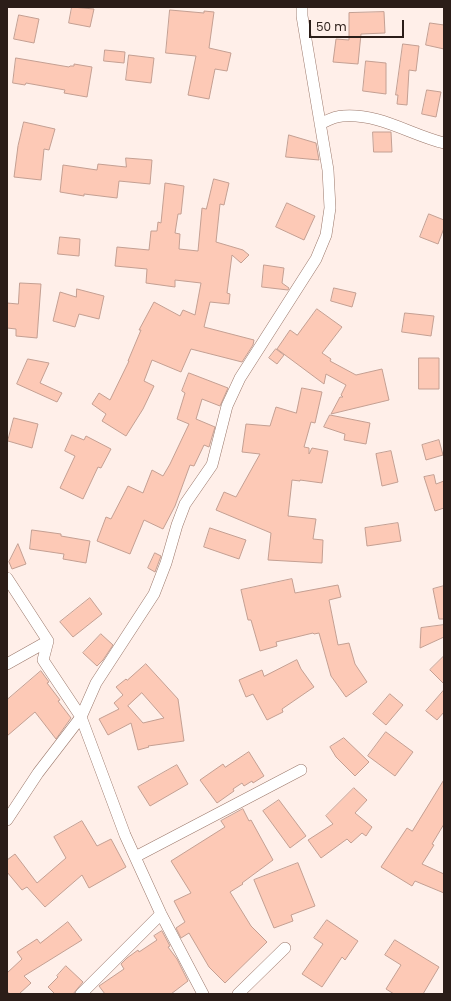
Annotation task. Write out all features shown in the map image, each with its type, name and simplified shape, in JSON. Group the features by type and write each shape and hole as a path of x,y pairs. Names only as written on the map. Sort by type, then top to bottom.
{"street":[{"path":"7,820 38,773 81,717 96,683 154,594 166,563 185,504 212,465 227,406 240,378 316,259 326,234 330,208 328,170 302,16 302,7"},
{"path":"320,124 333,118 343,116 360,116 392,124 444,143"},
{"path":"7,578 48,641 43,660 81,717 125,835 161,914 203,994"},
{"path":"7,664 48,641"},
{"path":"135,857 301,770"},
{"path":"81,994 161,914"},
{"path":"238,994 285,948"}],"building":[{"path":"72,7 94,9 90,27 69,23"},
{"path":"170,10 204,13 204,11 214,12 209,48 231,53 227,71 215,69 209,99 188,95 196,56 166,53"},
{"path":"384,12 385,33 361,34 358,64 333,62 336,39 349,40 349,13"},
{"path":"19,15 39,19 34,43 14,39"},
{"path":"430,23 444,25 444,49 426,45"},
{"path":"403,44 419,46 416,71 409,70 407,105 397,104 398,95 396,95"},
{"path":"105,50 125,52 124,63 104,61"},
{"path":"129,55 154,58 151,83 126,80"},
{"path":"16,58 69,67 74,66 74,64 92,67 87,97 64,93 65,90 26,83 25,85 13,83"},
{"path":"366,61 386,63 386,94 363,91"},
{"path":"427,90 441,92 436,117 422,114"},
{"path":"24,122 55,129 49,150 44,149 41,180 14,177 18,146"},
{"path":"373,132 391,132 392,152 374,152"},
{"path":"289,135 316,143 319,160 286,157"},
{"path":"126,158 152,160 150,184 119,181 117,198 84,194 84,196 60,192 63,165 97,170 98,164 126,167"},
{"path":"214,179 229,183 224,205 220,204 216,242 243,250 249,255 241,263 232,255 227,293 230,294 229,304 210,302 204,327 254,340 253,345 242,362 191,349 181,372 152,360 144,381 154,386 143,409 126,436 102,421 106,414 92,404 99,393 110,400 129,361 141,330 139,330 154,302 180,316 183,310 195,315 201,283 175,280 175,287 146,283 147,269 115,266 117,247 149,250 151,231 157,231 158,222 161,223 165,183 184,186 181,214 178,214 175,233 180,234 179,249 198,251 202,208 206,209"},
{"path":"287,203 315,216 304,240 276,227"},
{"path":"429,214 444,220 444,228 438,244 420,237"},
{"path":"60,237 80,239 79,256 58,254"},
{"path":"264,265 284,268 282,283 289,288 288,290 262,287"},
{"path":"20,283 41,284 37,338 16,336 16,329 7,328 7,303 18,304"},
{"path":"334,288 356,293 352,307 331,301"},
{"path":"77,289 104,296 99,319 79,314 75,327 53,321 60,292 76,297"},
{"path":"317,309 342,327 322,353 331,359 330,361 356,375 382,369 389,400 331,414 340,397 343,397 341,395 346,385 326,374 324,384 277,349 290,330 297,335"},
{"path":"405,313 434,316 431,336 402,332"},
{"path":"276,349 284,355 277,364 269,358"},
{"path":"419,358 439,358 439,389 419,389"},
{"path":"28,359 49,363 40,383 62,393 57,402 17,384"},
{"path":"189,373 228,388 220,406 202,399 196,419 215,427 209,447 204,445 194,466 190,465 175,506 163,529 144,520 130,554 97,541 106,517 111,519 128,486 143,493 152,470 163,476 170,464 189,424 177,419 185,393 182,391"},
{"path":"302,388 322,392 315,423 311,422 304,447 309,448 309,454 312,448 328,451 322,483 292,480 288,516 316,519 313,539 323,540 322,563 268,560 271,533 216,510 224,492 236,497 260,454 242,452 246,424 270,426 276,407 296,413"},
{"path":"330,415 370,423 366,444 344,440 345,434 324,427"},
{"path":"14,418 38,424 32,448 8,441"},
{"path":"72,435 84,440 86,436 111,449 101,468 98,467 83,499 60,488 75,456 65,451"},
{"path":"439,440 443,455 426,460 422,445"},
{"path":"391,451 398,482 382,486 376,454"},
{"path":"434,475 436,484 444,481 444,508 435,511 424,477"},
{"path":"398,523 401,541 367,546 365,528"},
{"path":"210,528 246,540 239,559 204,547"},
{"path":"32,530 61,534 61,536 90,541 86,563 63,559 64,554 30,549"},
{"path":"18,544 26,564 12,569 9,562"},
{"path":"155,553 161,556 155,572 148,568"},
{"path":"292,579 295,593 338,585 341,597 329,600 338,645 349,643 355,664 367,682 346,697 331,676 319,633 313,633 276,642 277,646 260,651 251,620 248,620 241,590"},
{"path":"444,586 444,619 439,619 433,589"},
{"path":"90,598 102,614 73,637 60,622"},
{"path":"444,625 444,637 420,648 421,628"},
{"path":"101,634 113,645 97,666 83,653"},
{"path":"444,656 444,684 430,670"},
{"path":"297,660 301,669 314,687 282,709 283,712 267,720 253,694 246,697 239,680 262,670 264,676"},
{"path":"146,664 178,699 184,741 148,746 149,747 138,750 131,723 108,735 99,719 119,709 114,703 123,695 116,687 126,679 127,680","holes":["142,693 164,718 143,723 128,706"]},
{"path":"41,671 49,682 47,683 60,700 58,701 71,718 56,739 35,712 7,736 7,700"},
{"path":"444,690 444,712 437,720 426,711"},
{"path":"390,694 403,705 386,725 373,714"},
{"path":"386,732 413,752 395,776 368,756"},
{"path":"344,738 369,762 355,776 336,757 330,747"},
{"path":"249,752 264,776 253,783 252,781 244,786 242,783 233,789 234,791 217,803 200,780 223,764 225,767"},
{"path":"177,765 188,784 150,806 138,787"},
{"path":"444,780 444,824 432,844 434,845 422,864 444,874 444,893 415,881 412,886 381,867 407,828 412,831"},
{"path":"354,788 367,800 355,813 372,827 366,836 362,833 351,843 347,839 321,858 308,840 333,824 326,816"},
{"path":"279,800 306,836 290,848 263,811"},
{"path":"243,809 249,821 251,820 273,860 242,883 243,884 230,892 251,926 267,942 225,983 209,967 189,933 181,938 176,928 185,922 174,901 191,893 171,861 225,827 221,821"},
{"path":"82,821 97,846 111,839 126,867 89,888 82,875 45,907 27,887 22,890 7,872 7,860 15,854 37,883 66,858 54,837"},
{"path":"298,863 315,906 291,915 293,921 274,928 254,880"},
{"path":"327,920 358,941 345,960 342,957 322,987 302,974 323,944 314,938"},
{"path":"68,922 82,940 24,976 31,983 19,994 10,994 7,991 7,973 22,959 17,952 37,939 40,943"},
{"path":"162,931 170,946 168,947 177,959 188,981 171,994 105,994 99,986 124,969 121,964 127,958 138,950 139,952 157,940 154,936"},
{"path":"395,940 439,967 423,994 394,994 386,989 401,965 385,955"},
{"path":"66,966 83,982 73,994 55,994 48,987"}]}
